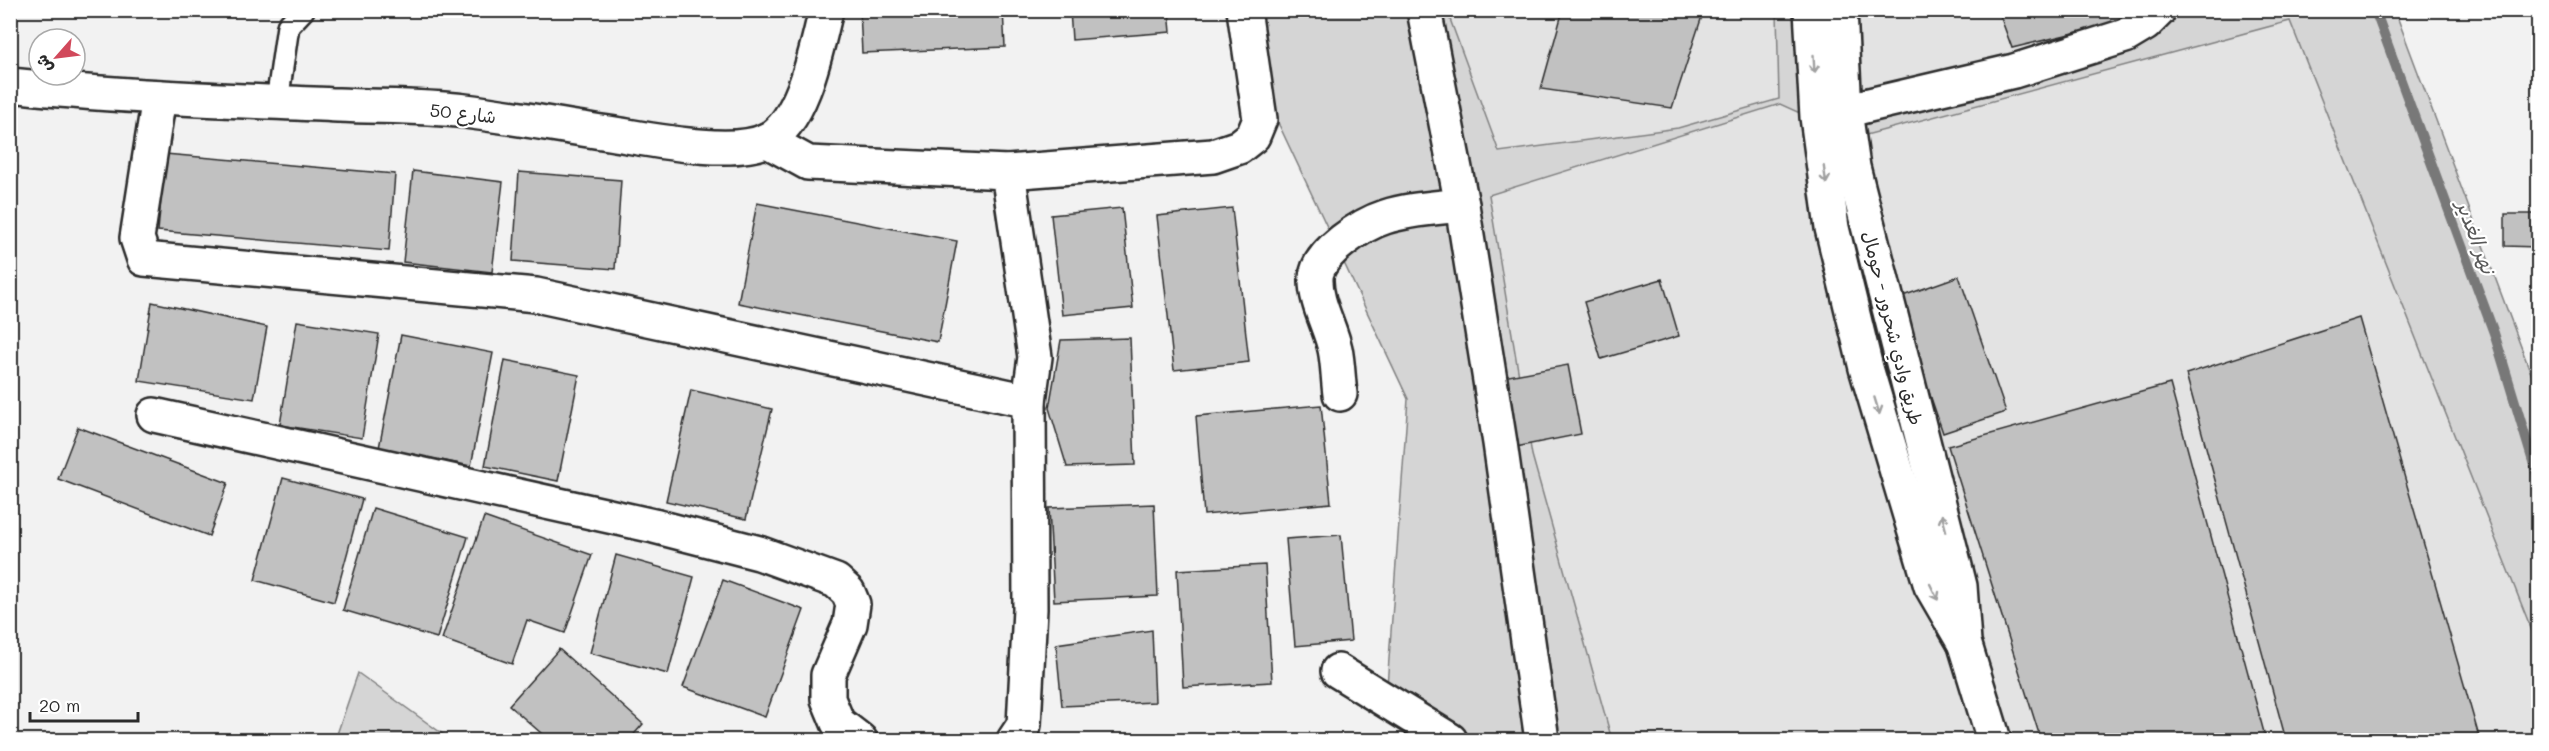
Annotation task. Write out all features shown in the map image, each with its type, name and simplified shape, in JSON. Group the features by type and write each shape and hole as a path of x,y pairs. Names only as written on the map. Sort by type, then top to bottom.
{"street":[{"path":"826,10 798,104 779,131 766,140 808,163 1008,172 1182,160 1213,156 1239,147 1253,136 1260,119 1244,10"},
{"path":"1424,10 1462,205 1500,443 1542,741"},
{"path":"1811,10 1831,114 2014,70 2125,36 2145,24 2159,10"},
{"name":"طريق وادي شحرور - حومال","path":"1840,10 1831,114 1832,228 1866,368 1930,586 1964,642"},
{"name":"شارع 50","path":"10,85 159,97 464,111 694,146 738,145 766,140"},
{"path":"159,97 137,238 144,259 536,295 1029,401"},
{"name":"طريق وادي شحرور - حومال","path":"1831,114 1853,167 1960,586 1964,642 1994,741"},
{"path":"1008,172 1035,357 1029,401 1029,620 1024,725 1014,741"},
{"path":"1340,394 1335,349 1316,288 1316,275 1322,260 1349,237 1384,217 1462,205"},
{"path":"1866,368 1901,360"},
{"path":"154,415 654,526 759,553 836,581 848,592 853,604 850,624 828,675 828,699 838,723 860,741"},
{"path":"1338,671 1450,741"}],"lane":[{"path":"277,102 288,26 303,10"}],"shaded area":[{"path":"1254,11 1447,11 1499,152 1678,128 1779,99 1777,11 1857,11 1856,92 2141,24 2143,11 2395,11 2538,392 2538,656 2534,636 2290,21 1855,138 1780,104 1489,195 1532,455 1612,740 1472,740 1386,700 1408,399 1266,97"},
{"path":"1447,11 1777,11 1779,99 1678,128 1498,153"},
{"path":"1857,11 2143,11 2141,24 1856,92"},
{"path":"2290,21 2534,636 2538,656 2538,740 1612,740 1532,455 1489,195 1780,104 1855,138"},
{"path":"358,673 451,740 335,740"}],"building":[{"path":"860,10 1003,10 1005,47 862,53"},
{"path":"1070,10 1169,10 1171,32 1072,40"},
{"path":"1563,10 1704,10 1672,108 1541,89"},
{"path":"1998,10 2125,10 2128,20 2012,48"},
{"path":"165,154 395,174 389,251 158,231"},
{"path":"413,171 503,182 492,272 403,262"},
{"path":"519,172 621,180 615,269 513,261"},
{"path":"757,203 957,241 938,342 738,303"},
{"path":"1122,208 1133,308 1062,315 1051,215"},
{"path":"1232,208 1249,362 1174,370 1157,216"},
{"path":"2505,214 2538,214 2538,247 2505,246"},
{"path":"1959,276 2006,412 1943,433 1897,298"},
{"path":"1662,279 1679,336 1601,359 1584,302"},
{"path":"152,302 267,327 254,399 139,381"},
{"path":"2359,318 2480,740 2286,740 2186,374"},
{"path":"297,321 379,334 362,438 280,425"},
{"path":"401,335 493,353 471,466 379,448"},
{"path":"1130,338 1135,465 1067,467 1049,408 1061,340"},
{"path":"505,360 579,375 558,481 485,466"},
{"path":"1568,365 1581,434 1516,447 1503,377"},
{"path":"2170,384 2266,740 2041,740 1948,446"},
{"path":"691,390 772,409 746,519 666,501"},
{"path":"1321,405 1331,503 1204,515 1196,416"},
{"path":"78,427 228,483 209,536 58,479"},
{"path":"283,478 362,499 334,602 255,580"},
{"path":"1154,504 1158,596 1054,601 1049,508"},
{"path":"373,508 468,537 437,638 343,610"},
{"path":"484,517 592,555 565,633 527,620 512,664 442,639"},
{"path":"1341,535 1351,641 1295,646 1286,539"},
{"path":"616,555 694,577 668,674 590,653"},
{"path":"1265,565 1272,682 1183,687 1177,570"},
{"path":"723,580 804,610 765,717 683,687"},
{"path":"1152,630 1155,702 1062,706 1056,644"},
{"path":"559,649 643,724 629,740 549,740 509,705"}],"waterway":[{"name":"نهر الغدير","path":"2375,10 2494,333 2538,478"}]}
